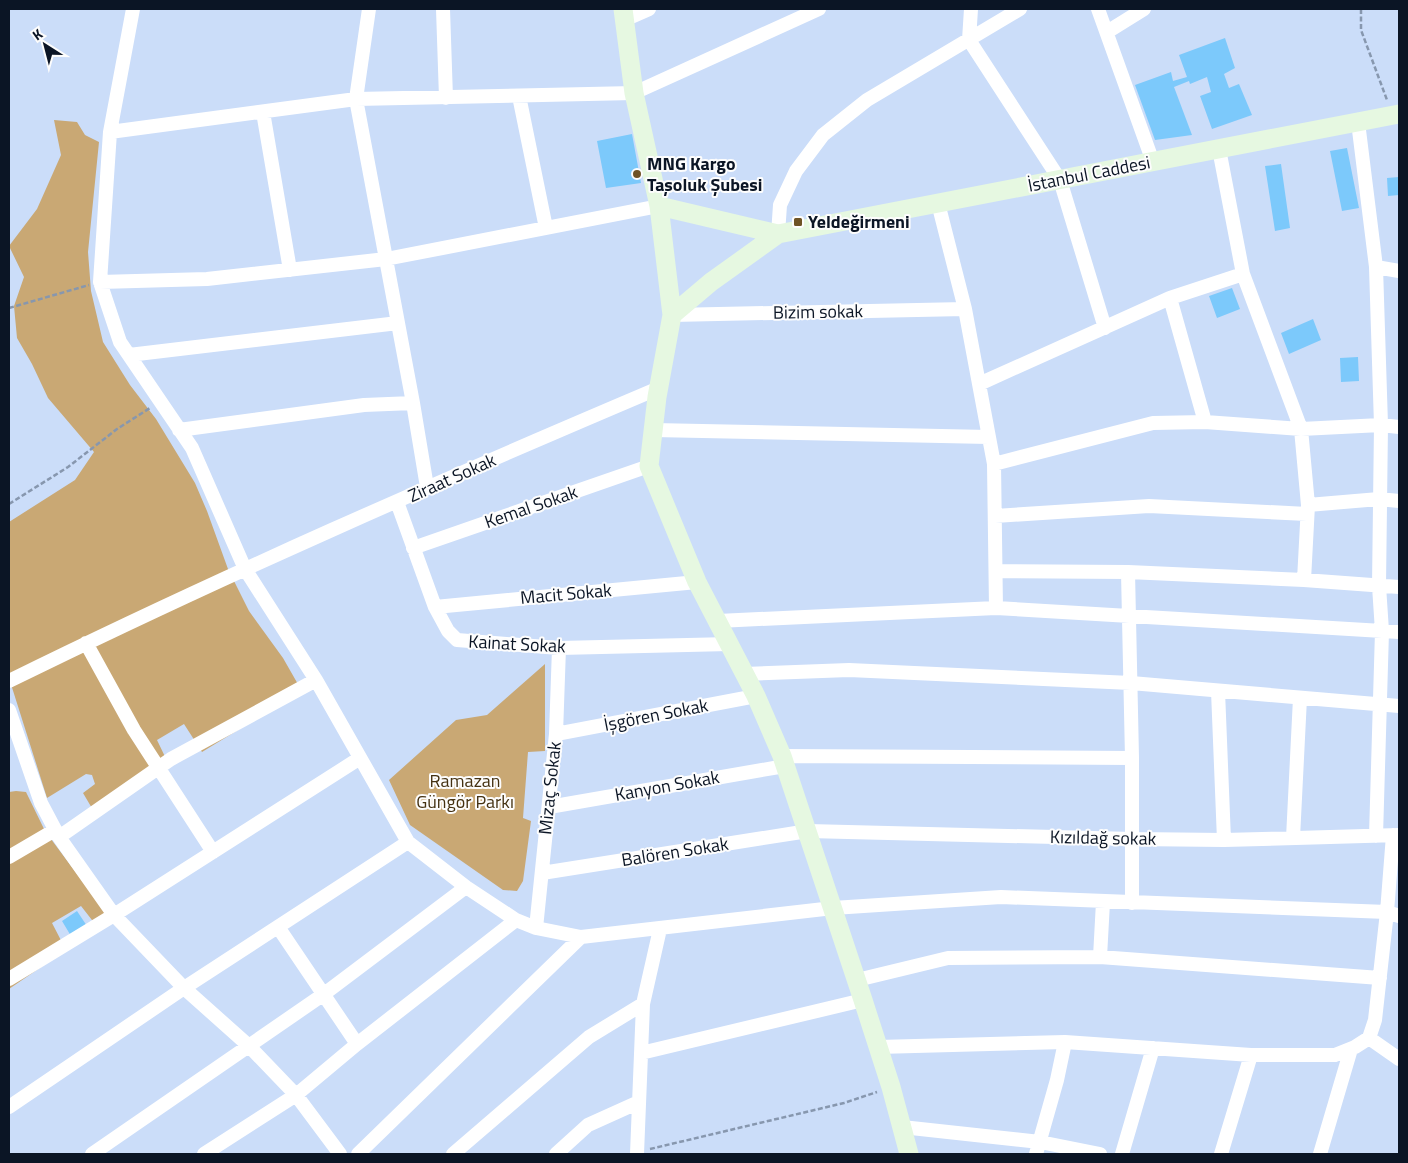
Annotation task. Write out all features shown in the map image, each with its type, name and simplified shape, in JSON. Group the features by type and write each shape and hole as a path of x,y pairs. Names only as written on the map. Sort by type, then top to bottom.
{"street":[{"path":"133,9 110,132 100,282 120,342 192,448 245,569 316,680 408,842 466,886 516,920 536,928 581,937 833,908 1001,897 1393,914"},
{"path":"369,9 356,100 427,487"},
{"path":"443,9 446,98"},
{"path":"649,9 624,14 634,93 659,206 672,315 659,388 649,466 698,582 756,696 784,761 878,1047 909,1154"},
{"path":"110,132 356,100 634,93 819,9"},
{"path":"971,9 969,40 1060,180 1105,328"},
{"path":"778,234 780,205 796,171 823,135 867,100 1020,9"},
{"path":"1098,9 1153,162"},
{"path":"1107,32 1144,9"},
{"path":"518,96 546,228"},
{"path":"263,112 290,270"},
{"name":"İstanbul Caddesi","path":"778,234 1396,115"},
{"path":"1358,122 1376,267 1381,425 1379,586 1382,631 1376,836"},
{"path":"1219,149 1243,274 1301,429 1307,509 1304,580"},
{"path":"938,203 964,309 994,464 996,608"},
{"path":"100,282 207,280 386,259 659,206 778,234"},
{"path":"672,315 711,282 778,234"},
{"path":"1376,267 1399,271"},
{"path":"979,384 1170,298 1243,274"},
{"path":"1170,298 1204,422"},
{"name":"Bizim sokak","path":"672,315 964,309"},
{"path":"129,355 398,323"},
{"name":"Ziraat Sokak","path":"9,681 245,569 398,502 427,487 659,388"},
{"path":"179,430 364,404 413,403"},
{"path":"994,464 1153,422 1204,422 1301,429 1381,425 1399,427"},
{"path":"653,430 989,437"},
{"name":"Kemal Sokak","path":"413,548 649,466"},
{"path":"995,516 1149,506 1307,509 1379,499 1399,501"},
{"name":"Kainat Sokak","path":"398,502 435,607 448,631 457,640 559,648 730,644"},
{"path":"996,571 1128,572 1304,580 1399,587"},
{"path":"1128,572 1132,758 1132,903"},
{"name":"Macit Sokak","path":"435,607 698,582"},
{"path":"718,621 996,608 1399,632"},
{"path":"86,643 134,730 213,852"},
{"name":"Mizaç Sokak","path":"536,928 556,734 559,648"},
{"path":"745,674 849,670 1131,683 1399,706"},
{"path":"9,857 57,833 171,759 316,680"},
{"path":"1218,691 1224,840"},
{"name":"İşgören Sokak","path":"556,734 756,696"},
{"path":"1294,838 1300,698"},
{"path":"9,710 41,803 57,833 114,914 184,988 249,1046 296,1095 340,1154"},
{"path":"9,979 360,758"},
{"name":"Kanyon Sokak","path":"549,807 784,761 1132,758"},
{"name":"Kızıldağ sokak","path":"808,831 1224,840 1396,835"},
{"name":"Balören Sokak","path":"542,874 808,831"},
{"path":"878,1047 1066,1042 1251,1055 1335,1055 1351,1049 1369,1038 1375,1020 1380,978 1393,914 1396,835"},
{"path":"9,1107 184,988 408,842"},
{"path":"92,1154 324,994 466,886"},
{"path":"1100,957 1103,902"},
{"path":"204,1154 296,1095 357,1044 516,920"},
{"path":"278,927 357,1044"},
{"path":"637,1153 643,1004 660,929"},
{"path":"358,1154 581,937"},
{"path":"856,980 948,958 1100,957 1380,978"},
{"path":"641,1053 863,1000"},
{"path":"453,1154 589,1037 643,1004"},
{"path":"1369,1038 1399,1059"},
{"path":"1038,1148 1066,1042"},
{"path":"1122,1154 1153,1048"},
{"path":"1320,1154 1351,1049"},
{"path":"1221,1154 1251,1055"},
{"path":"556,1154 588,1125 639,1102"},
{"path":"902,1127 1038,1148 1100,1154"}],"path":[{"path":"1361,9 1361,30 1396,115"},
{"path":"9,308 100,282"},
{"path":"9,504 68,467 117,429 159,402"},
{"path":"637,1153 844,1103 890,1087"}],"green space":[{"path":"54,120 77,122 85,135 99,142 88,252 91,291 103,342 130,385 156,419 195,483 228,569 249,611 283,658 299,686 277,706 202,752 184,724 157,740 170,767 96,815 83,793 95,784 92,775 86,774 47,798 9,678 9,522 75,480 94,452 48,398 17,338 14,306 24,277 9,246 37,209 61,155"},
{"name":"Ramazan Güngör Parkı","path":"545,664 545,751 528,752 523,818 531,821 523,881 517,891 503,890 410,825 389,780 456,720 487,715"},
{"path":"9,792 26,792 45,831 112,921 99,929 81,906 52,923 66,950 9,989"}],"building":[{"path":"1225,38 1235,68 1224,74 1229,88 1239,84 1252,115 1212,129 1200,96 1211,92 1207,77 1190,84 1189,81 1174,87 1192,135 1155,140 1135,85 1171,72 1173,81 1187,77 1179,55"},
{"path":"632,134 641,183 606,188 597,141"},
{"path":"1347,148 1359,208 1342,211 1330,151"},
{"path":"1281,164 1290,228 1275,231 1265,166"},
{"path":"1399,177 1399,195 1388,196 1387,178"},
{"path":"1232,288 1240,309 1217,318 1209,296"},
{"path":"1313,319 1321,340 1289,354 1281,333"},
{"path":"1358,357 1359,381 1341,382 1340,358"},
{"path":"77,911 87,926 71,936 62,921"}],"place":[{"name":"MNG Kargo Taşoluk Şubesi","path":"637,174"},
{"name":"Yeldeğirmeni","path":"798,222"}]}
